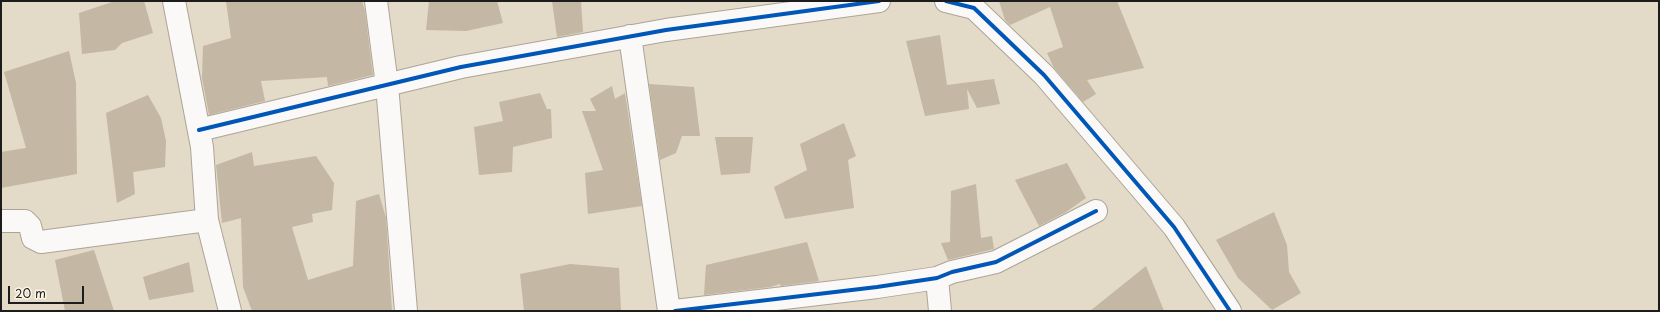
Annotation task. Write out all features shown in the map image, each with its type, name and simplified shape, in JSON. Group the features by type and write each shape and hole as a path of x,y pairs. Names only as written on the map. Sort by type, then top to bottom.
{"street":[{"path":"174,1 202,147 207,220 230,311"},
{"path":"376,1 386,85 406,311"},
{"path":"199,130 461,67 666,30 879,1"},
{"path":"946,1 974,8 1044,75 1174,227 1230,311"},
{"path":"630,36 669,311"},
{"path":"674,311 877,287 937,278 952,272 996,262 1096,211"},
{"path":"1,221 25,221 30,226 33,238 41,242 207,220"},
{"path":"937,278 940,311"}],"building":[{"path":"115,1 144,1 153,33 122,43 115,50 82,54 79,13"},
{"path":"226,1 362,1 365,11 373,75 328,86 327,77 261,81 265,101 209,115 202,78 203,46 231,38"},
{"path":"429,1 497,1 503,23 466,31 426,30"},
{"path":"552,1 581,1 583,32 557,37"},
{"path":"999,1 1117,1 1144,68 1087,80 1096,94 1083,102 1054,68 1047,53 1063,47 1050,7 1010,25 1005,20"},
{"path":"940,35 947,85 994,79 1000,104 977,108 967,89 969,109 925,116 906,41"},
{"path":"69,51 76,83 77,174 1,188 1,152 26,148 4,72"},
{"path":"649,84 694,87 700,136 682,136 676,153 660,160"},
{"path":"612,86 615,99 625,93 642,206 588,214 585,173 603,170 582,111 596,111 590,99"},
{"path":"540,93 547,109 551,109 552,138 513,147 512,172 479,175 474,127 503,121 499,102"},
{"path":"148,95 161,118 166,141 165,167 133,172 135,194 117,203 106,113"},
{"path":"844,123 856,156 848,160 854,208 785,219 774,187 807,170 800,144"},
{"path":"715,137 753,137 750,173 721,175"},
{"path":"252,152 254,166 316,156 334,183 332,210 312,214 313,222 292,227 308,280 353,266 356,201 379,194 386,218 392,311 252,311 243,287 241,218 222,223 216,165"},
{"path":"1067,163 1086,198 1066,212 1039,226 1015,180"},
{"path":"976,184 981,238 992,236 994,249 948,260 941,243 950,242 951,191"},
{"path":"1274,212 1287,245 1289,272 1301,293 1272,310 1238,278 1216,240"},
{"path":"807,242 819,281 781,286 780,284 770,287 704,295 706,265"},
{"path":"94,250 114,311 65,311 55,260"},
{"path":"189,262 194,292 149,300 143,277"},
{"path":"570,264 619,268 621,311 524,311 520,274"},
{"path":"1146,266 1164,311 1090,311"}],"cycle path":[{"path":"199,130 461,67 666,30 879,1"},
{"path":"946,1 974,8 1044,75 1174,227 1230,311"},
{"path":"675,311 877,287 937,278 952,272 996,262 1096,211"}]}
